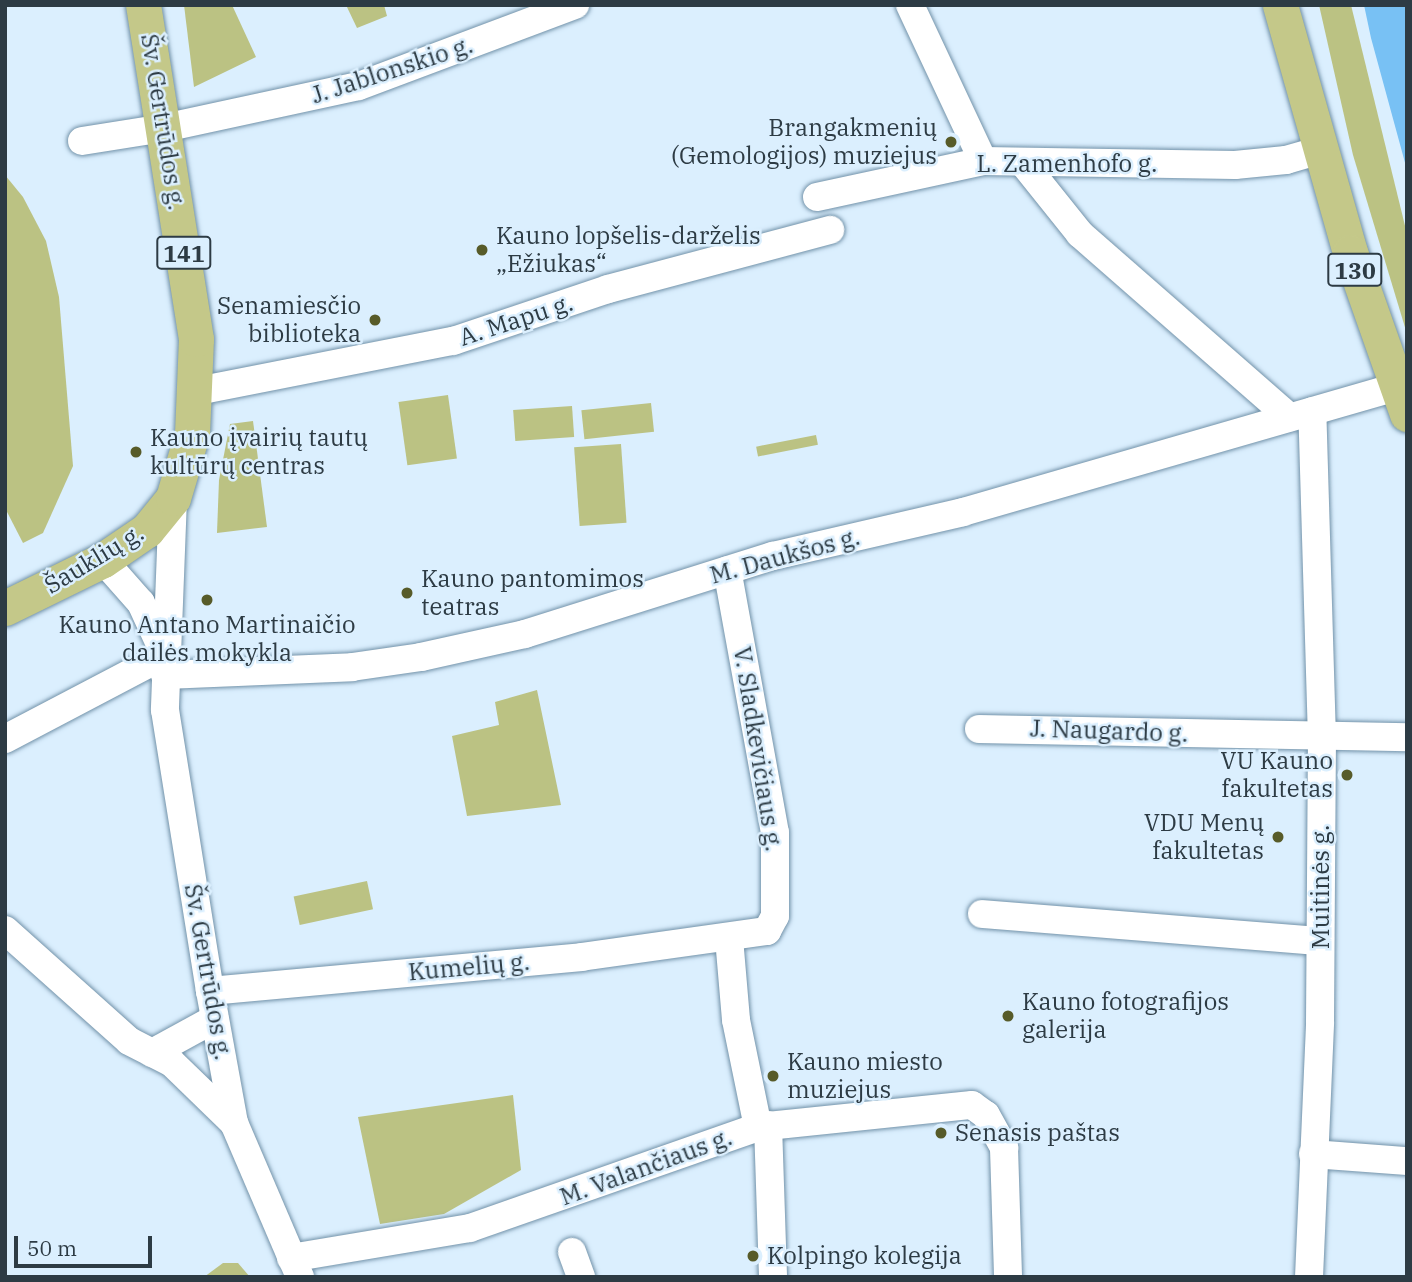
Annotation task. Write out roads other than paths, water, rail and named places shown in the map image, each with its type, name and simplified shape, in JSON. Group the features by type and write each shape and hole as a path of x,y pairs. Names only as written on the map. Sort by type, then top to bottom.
{"main road":[{"name":"130","path":"1280,5 1318,151 1402,401"},
{"name":"Šv. Gertrūdos g.","path":"149,15 191,301 197,391 192,434 173,498"},
{"name":"Šauklių g.","path":"5,608 103,560 147,530 173,498"}],"street":[{"name":"J. Jablonskio g.","path":"82,141 164,128 359,86 575,5"},
{"path":"910,5 982,161"},
{"name":"L. Zamenhofo g.","path":"817,197 982,161 1024,164 1247,164 1318,151"},
{"path":"1024,164 1080,234 1300,414"},
{"name":"A. Mapu g.","path":"197,391 453,341 608,289 830,230"},
{"name":"M. Daukšos g.","path":"5,740 165,665 352,667 421,657 525,634 727,570 963,512 1300,414 1402,401"},
{"name":"Muitinės g.","path":"1300,414 1322,739 1320,942 1309,1277"},
{"name":"Šv. Gertrūdos g.","path":"173,498 165,710 209,991 234,1123 291,1270"},
{"name":"Šv. Gertrūdos g.","path":"103,560 141,603 165,665"},
{"name":"V. Sladkevičiaus g.","path":"727,570 757,717 776,859 772,925 767,931 729,938"},
{"name":"J. Naugardo g.","path":"979,729 1322,739 1407,737"},
{"path":"982,914 1320,942"},
{"path":"5,930 129,1041 172,1063 234,1123"},
{"path":"729,938 736,1020 763,1126 773,1277"},
{"name":"Kumelių g.","path":"209,991 509,964 729,938"},
{"path":"152,1053 214,1019"},
{"name":"M. Valančiaus g.","path":"291,1270 470,1228 763,1126 972,1105 986,1115 1004,1148 1008,1277"},
{"path":"1313,1154 1407,1161"}],"water":[{"path":"1364,5 1407,5 1407,170 1371,38"}],"place":[{"name":"Brangakmenių (Gemologijos) muziejus","path":"951,142"},
{"name":"Kauno lopšelis-darželis „Ežiukas“","path":"482,250"},
{"name":"Senamiesčio biblioteka","path":"375,320"},
{"name":"Kauno įvairių tautų kultūrų centras","path":"136,452"},
{"name":"Kauno pantomimos teatras","path":"407,593"},
{"name":"Kauno Antano Martinaičio dailės mokykla","path":"207,600"},
{"name":"VU Kauno fakultetas","path":"1347,775"},
{"name":"VDU Menų fakultetas","path":"1278,837"},
{"name":"Kauno fotografijos galerija","path":"1008,1016"},
{"name":"Kauno miesto muziejus","path":"773,1076"},
{"name":"Senasis paštas","path":"941,1133"},
{"name":"Kolpingo kolegija","path":"753,1256"}]}
